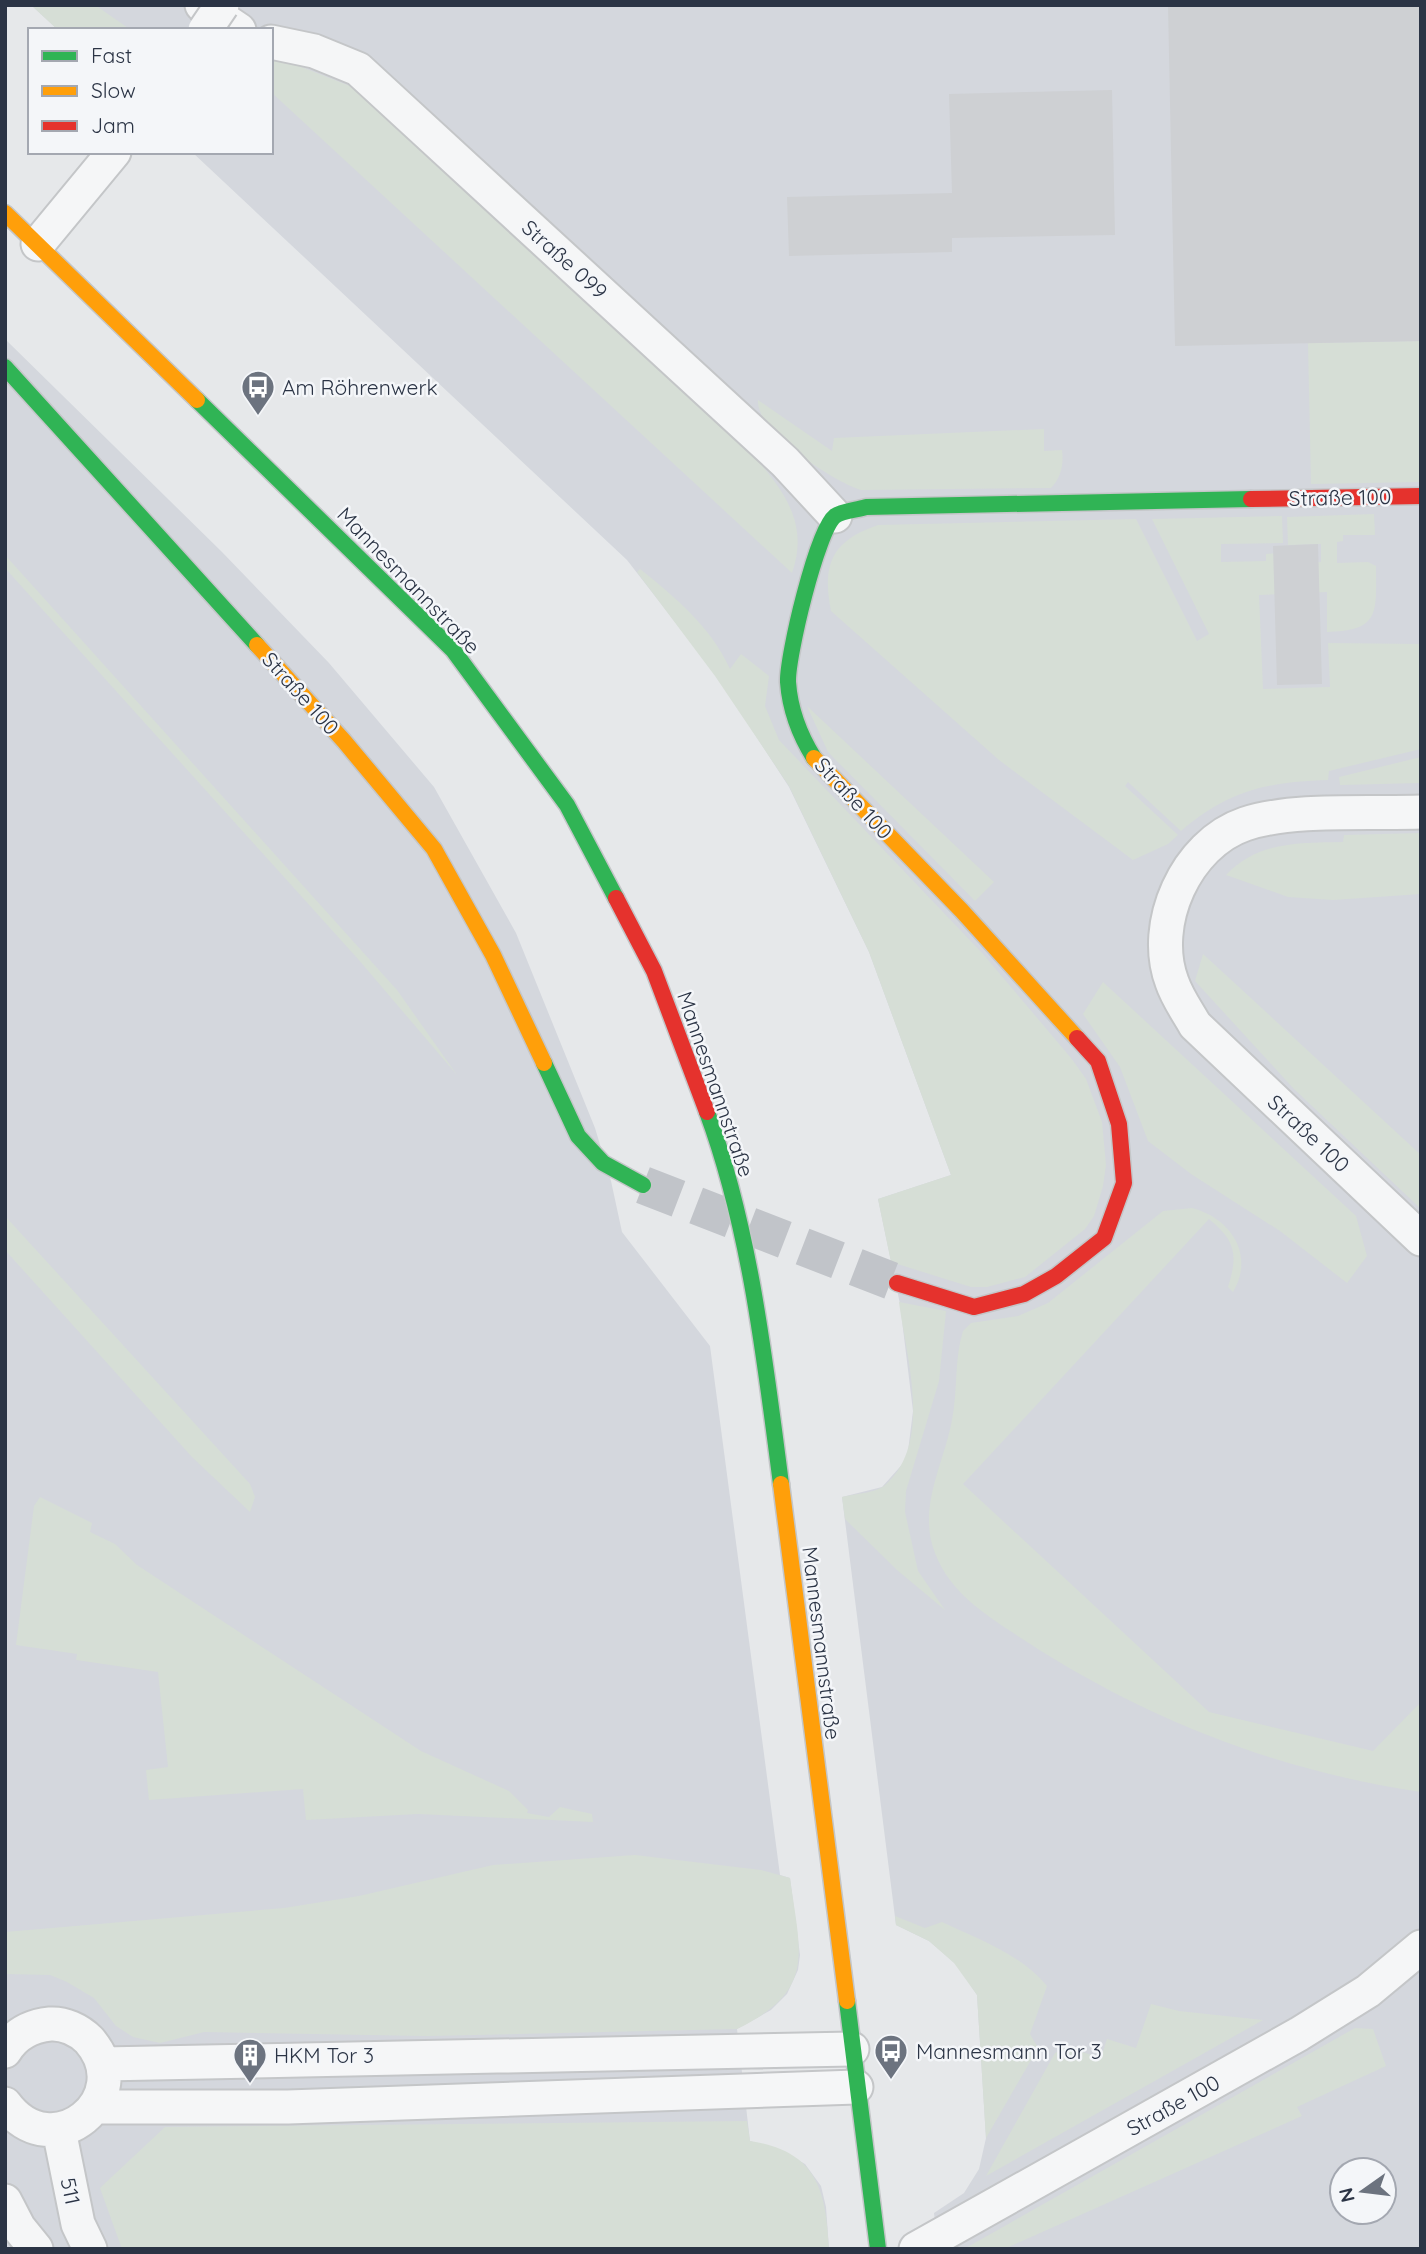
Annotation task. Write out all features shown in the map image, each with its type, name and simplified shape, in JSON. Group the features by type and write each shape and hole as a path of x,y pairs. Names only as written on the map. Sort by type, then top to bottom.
{"street":[{"path":"202,5 236,28"},
{"path":"206,28 222,5"},
{"name":"Straße 099","path":"273,42 314,51 358,69 785,462 835,516"},
{"path":"38,244 112,154"},
{"name":"Mannesmannstraße","path":"5,213 453,650 567,805 654,971 727,1166 766,1368 878,2249"},
{"name":"Straße 100","path":"5,367 344,741 434,849 493,955 578,1136 603,1163 643,1185"},
{"name":"Straße 100","path":"897,1283 974,1307 1024,1294 1056,1276 1104,1238 1124,1183 1119,1124 1098,1061 980,929 813,757 793,717 788,679 794,637 822,534 835,516 866,507 1421,496"},
{"name":"Straße 100","path":"1421,813 1278,817 1243,824 1204,849 1177,891 1164,938 1171,981 1195,1025 1421,1239"},
{"name":"Straße 100","path":"916,2249 1299,2034 1368,1991 1421,1947"},
{"path":"5,2104 15,2117 29,2126 59,2130 85,2118 102,2094 103,2064 96,2049 85,2036 63,2026 38,2025 23,2032 7,2045"},
{"path":"103,2064 852,2049"},
{"path":"95,2107 288,2107 856,2087"},
{"name":"511","path":"59,2130 78,2224 90,2249"},
{"path":"5,2201 19,2228 36,2249"}],"shaded area":[{"path":"31,5 1421,5 1421,2249 938,2249 934,2213 964,2193 979,2169 986,2138 977,1995 957,1965 929,1941 896,1925 842,1497 882,1487 907,1459 913,1411 900,1304 878,1199 951,1175 869,952 789,787 717,676 627,560 194,154 273,154 273,28 56,28"},
{"path":"31,5 95,5 128,28 56,28"},
{"path":"273,56 355,88 759,462 779,487 792,513 798,541 792,573 273,94"},
{"path":"5,339 222,552 329,663 434,787 516,933 595,1128 611,1181 622,1232 710,1346 780,1875 790,1878 800,1955 798,1970 787,1994 771,2010 737,2029 750,2141 780,2150 805,2164 821,2186 826,2207 829,2249 5,2249"},
{"path":"1421,341 1421,482 1311,484 1308,343"},
{"path":"758,400 832,451 834,438 1044,429 1044,451 1062,450 1061,471 1051,488 861,490 833,477 798,454 769,426 760,412"},
{"path":"1374,514 1375,535 1343,535 1343,541 1337,542 1337,563 1368,562 1376,566 1375,607 1366,623 1345,631 1327,632 1327,592 1259,595 1263,689 1330,687 1328,643 1421,644 1421,749 1329,771 1328,780 1286,783 1250,791 1216,806 1181,831 1128,782 1125,786 1178,835 1168,844 1133,860 999,760 831,611 828,580 834,557 840,547 850,539 878,525 1136,519 1197,641 1209,634 1152,519 1282,516 1283,543 1221,544 1221,562 1266,561 1266,554 1288,552 1289,563 1321,562 1321,544 1288,545 1287,517"},
{"path":"5,555 397,990 457,1075 358,959 5,568"},
{"path":"640,569 679,602 702,626 730,669 741,654 769,676 765,706 779,740 983,954 1086,1079 1102,1122 1106,1165 1094,1216 1085,1229 1025,1277 987,1287 971,1287 891,1262 878,1199 951,1175 869,952 789,786 715,676 637,572"},
{"path":"807,706 994,882 975,901 828,752"},
{"path":"1421,757 1421,783 1340,785 1339,777"},
{"path":"1421,833 1421,894 1333,900 1288,897 1226,875 1252,856 1280,846 1343,842 1344,835"},
{"path":"1203,954 1421,1155 1421,1209 1294,1089 1195,981"},
{"path":"1103,982 1356,1216 1367,1256 1347,1283 1280,1231 1191,1174 1148,1141 1120,1067 1083,1014"},
{"path":"1192,1208 1218,1220 1235,1240 1241,1265 1233,1292 1228,1287 1234,1257 1230,1242 1209,1219 963,1484 1209,1712 1373,1751 1421,1702 1421,1792 1368,1783 1264,1756 1214,1738 1117,1694 1024,1640 984,1613 951,1581 935,1553 930,1536 930,1503 952,1420 958,1352 963,1331 971,1323 1018,1316 1048,1303 1163,1211"},
{"path":"5,1216 250,1484 255,1497 250,1512 192,1457 5,1250"},
{"path":"899,1302 946,1311 939,1381 906,1491 905,1512 918,1571 945,1610 897,1570 845,1519 842,1497 870,1492 884,1486 899,1468 908,1447 913,1424 913,1399"},
{"path":"40,1497 92,1523 90,1532 115,1544 137,1565 421,1751 509,1791 528,1810 527,1813 549,1817 560,1807 592,1814 593,1822 418,1814 306,1820 303,1789 149,1800 146,1770 168,1767 158,1672 76,1660 77,1654 16,1645 34,1506"},
{"path":"635,1855 761,1870 790,1878 799,1948 792,1984 780,1999 763,2014 737,2029 427,2036 204,2032 160,2043 133,2037 116,2026 94,1998 67,1982 50,1975 5,1974 5,1932 284,1908 359,1896 493,1865"},
{"path":"895,1916 925,1928 942,1922 1012,1956 1047,1986 1030,2034 1038,2048 986,2138 977,1995 954,1963 929,1941 896,1925"},
{"path":"1151,2004 1179,2011 1263,2020 986,2176 1055,2053 1067,2047 1101,2058 1107,2039 1136,2048"},
{"path":"1355,2028 1373,2029 1386,2066 1297,2107 1302,2116 1004,2249 964,2249"},
{"path":"747,2121 750,2141 773,2146 790,2154 804,2164 814,2177 825,2209 829,2249 122,2249 100,2188 165,2127"}],"building":[{"path":"1168,5 1421,5 1421,341 1175,346"},
{"path":"1112,90 1115,235 952,238 952,252 789,256 787,197 952,193 949,94"},
{"path":"1318,544 1322,684 1277,685 1273,546"}],"tunnel":[{"path":"643,1185 897,1283"}],"traffic: fast":[{"path":"5,367 257,645"},
{"path":"197,400 453,650 567,805 616,898"},
{"path":"814,758 793,712 788,682 789,668 812,568 820,544 835,516 866,507 1251,499"},
{"path":"544,1063 578,1136 603,1163 643,1185"},
{"path":"707,1112 722,1156 745,1248 762,1343 781,1484"},
{"path":"847,2001 878,2249"}],"traffic: slow":[{"path":"5,213 197,400"},
{"path":"257,645 344,741 434,849 493,955 544,1063"},
{"path":"814,758 962,911 1077,1038"},
{"path":"781,1484 847,2001"}],"traffic: jam":[{"path":"1251,499 1421,496"},
{"path":"616,898 654,971 707,1112"},
{"path":"897,1283 974,1307 1024,1294 1056,1276 1104,1238 1124,1183 1119,1124 1098,1061 1077,1038"}],"place":[{"name":"Am Röhrenwerk","path":"258,417"},
{"name":"Mannesmann Tor 3","path":"891,2081"},
{"name":"HKM Tor 3","path":"250,2085"}]}
